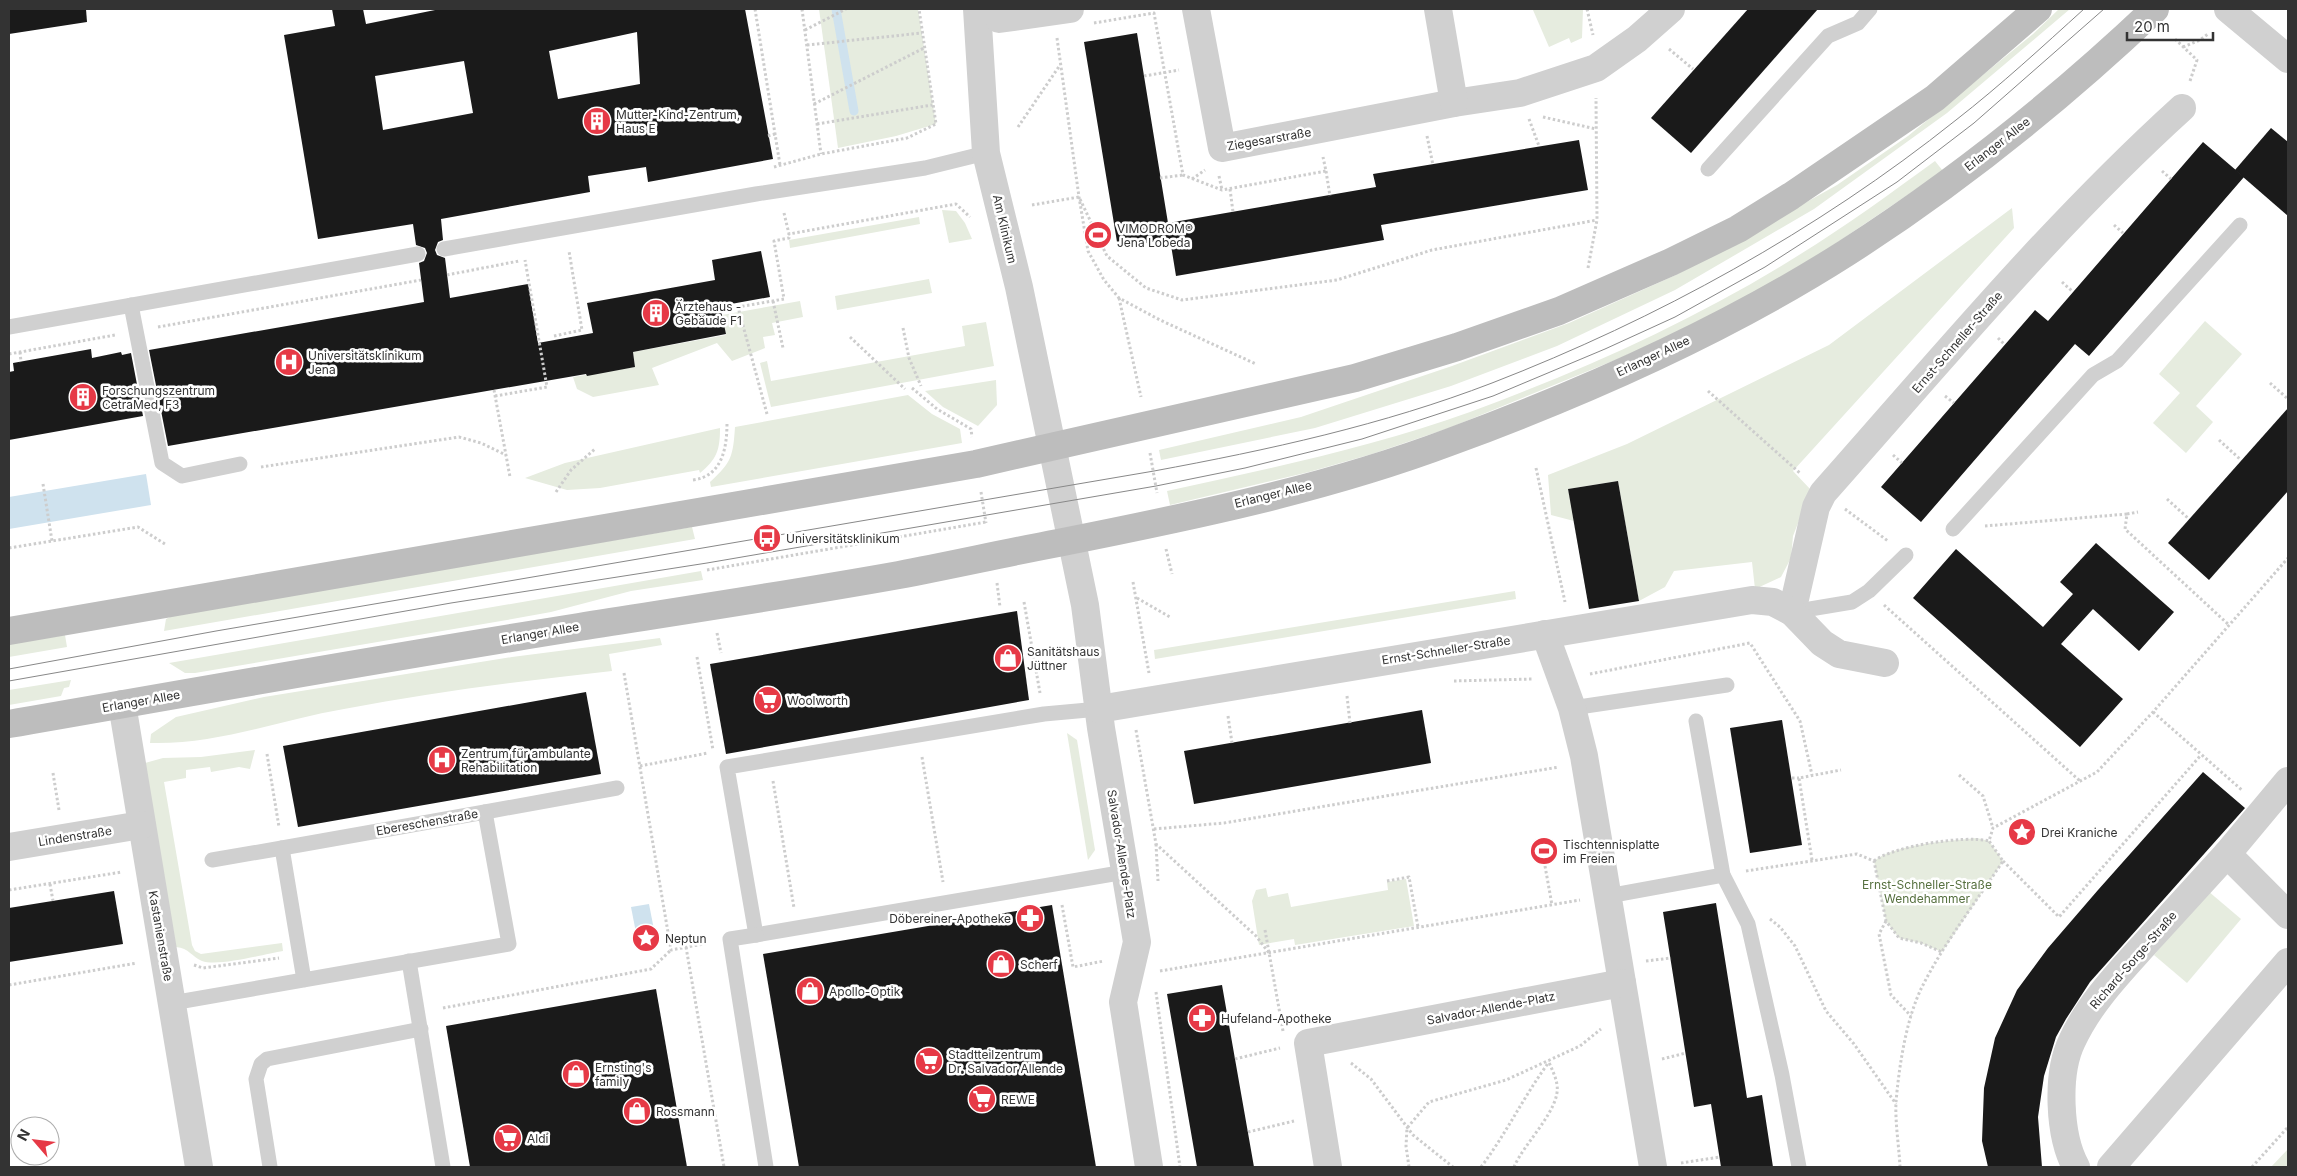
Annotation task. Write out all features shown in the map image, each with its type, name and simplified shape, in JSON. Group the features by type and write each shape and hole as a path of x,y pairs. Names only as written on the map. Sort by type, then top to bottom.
{"main road":[{"path":"9,631 957,468 1355,378 1457,347 1559,311 1671,262 1738,229 1791,196 1935,98 2038,9"},
{"name":"Erlanger Allee","path":"9,724 906,574 1173,520 1355,474 1449,443 1665,352 1748,310 1844,254 1932,195 2030,117 2155,9"}],"street":[{"name":"Ziegesarstraße","path":"1196,9 1222,148 1454,103 1520,93 1596,68 1637,39 1671,9"},
{"path":"1438,9 1454,103"},
{"path":"2228,9 2288,59"},
{"path":"988,14 1063,19"},
{"name":"Am Klinikum","path":"988,14 986,153 1015,268 1052,448"},
{"name":"Ernst-Schneller-Straße","path":"1792,612 1816,507 1823,493 2050,237 2134,152 2182,108"},
{"path":"1052,448 1070,540"},
{"name":"Salvador-Allende-Platz","path":"1070,540 1085,605 1099,709 1137,942 1123,1002 1149,1167"},
{"name":"Ernst-Schneller-Straße","path":"1099,709 1752,600 1773,602 1792,612 1822,643 1839,654 1885,663"},
{"path":"1557,632 1572,708 1584,756 1624,996 1666,1166"},
{"name":"Kastanienstraße","path":"122,704 199,1167"},
{"name":"Richard-Sorge-Straße","path":"2076,1167 2068,1152 2063,1117 2062,1079 2071,1043 2090,1009 2122,970 2227,854 2288,781"},
{"name":"Lindenstraße","path":"9,847 141,825"},
{"path":"2227,854 2288,915"},
{"path":"2111,1167 2288,962"},
{"name":"Salvador-Allende-Platz","path":"1320,1040 1624,996"},
{"path":"1320,1040 1308,1043 1328,1167"}],"lane":[{"path":"1708,170 1828,36 1858,23 1870,9"},
{"path":"444,250 756,194 925,168 986,153"},
{"path":"1953,529 2093,375 2117,361 2240,225"},
{"path":"9,327 418,254"},
{"path":"130,305 162,463 182,476 246,466"},
{"path":"1792,612 1852,602 1869,591 1906,555"},
{"path":"1572,708 1727,685"},
{"path":"756,935 727,767 1030,716 1099,709"},
{"path":"1696,721 1723,875 1748,924 1782,1075 1799,1167"},
{"path":"485,812 617,788"},
{"name":"Ebereschenstraße","path":"172,1003 509,944 485,812 212,860"},
{"path":"282,848 304,980"},
{"path":"766,1167 730,939 947,902 1060,890 1125,872"},
{"path":"1608,896 1723,875"},
{"path":"409,961 443,1167"},
{"path":"270,1167 256,1079 261,1064 267,1059 421,1029"}],"path":[{"path":"755,9 780,165"},
{"path":"802,9 821,154"},
{"path":"805,30 846,9"},
{"path":"766,169 821,154 907,138 936,124 919,9"},
{"path":"1587,9 1594,43"},
{"path":"1063,19 1060,64 1079,197 1088,251 1104,280 1119,298 1160,320 1256,364"},
{"path":"807,45 922,33"},
{"path":"2183,47 2200,40 2208,34"},
{"path":"2175,39 2197,60 2182,108"},
{"path":"1667,47 1693,70"},
{"path":"814,104 924,48"},
{"path":"1018,127 1060,64"},
{"path":"1144,76 1165,73"},
{"path":"1588,269 1597,220 1596,94"},
{"path":"817,124 932,105"},
{"path":"1539,146 1527,113 1596,129"},
{"path":"768,136 775,134"},
{"path":"1427,134 1433,165"},
{"path":"1326,171 1330,196"},
{"path":"2162,171 2171,179"},
{"path":"1160,178 1183,175"},
{"path":"1230,189 1233,212"},
{"path":"1032,205 1079,197"},
{"path":"1079,197 1108,256 1146,288 1182,300 1337,280 1432,250 1597,220"},
{"path":"788,234 956,204 970,216"},
{"path":"722,310 744,304 784,299 774,240 789,238 785,212 775,214"},
{"path":"2114,225 2123,233"},
{"path":"560,252 578,249"},
{"path":"554,336 582,330 568,251"},
{"path":"447,276 534,258"},
{"path":"495,396 547,387 525,260"},
{"path":"9,354 421,280"},
{"path":"2062,282 2072,291"},
{"path":"1119,298 1141,397"},
{"path":"773,301 783,348"},
{"path":"738,307 766,414"},
{"path":"903,328 909,358 921,386"},
{"path":"850,337 905,389"},
{"path":"20,352 21,362"},
{"path":"2270,383 2288,399"},
{"path":"912,388 937,410 971,430"},
{"path":"494,390 510,477"},
{"path":"1708,391 1823,493 1906,555"},
{"path":"693,480 703,479 719,465 727,442 727,422"},
{"path":"246,466 459,437 481,443 506,455"},
{"path":"2218,440 2242,460"},
{"path":"556,492 571,470 596,448"},
{"path":"1151,457 1157,493"},
{"path":"1536,468 1557,632"},
{"path":"43,484 52,541"},
{"path":"707,570 986,522 980,489"},
{"path":"2167,499 2189,518"},
{"path":"1953,529 2138,512"},
{"path":"2127,514 2125,529 2229,625"},
{"path":"9,548 138,527 164,544"},
{"path":"911,528 912,535"},
{"path":"766,531 767,538"},
{"path":"1166,545 1172,574"},
{"path":"1993,828 2097,772 2153,712 2288,558"},
{"path":"997,581 1000,606"},
{"path":"1133,582 1150,680"},
{"path":"1869,591 2080,781"},
{"path":"1136,598 1170,617"},
{"path":"1024,602 1041,696"},
{"path":"716,628 721,653"},
{"path":"1585,675 1750,643 1800,721 1812,775"},
{"path":"697,657 714,755 727,767"},
{"path":"624,673 671,950"},
{"path":"1346,688 1350,723"},
{"path":"1227,707 1232,743"},
{"path":"2153,712 2264,810"},
{"path":"1134,721 1154,829 1158,889"},
{"path":"640,766 714,752"},
{"path":"267,754 282,848"},
{"path":"921,754 947,902"},
{"path":"1874,861 1882,855 1934,842 1977,838 1989,841 2003,862 2059,917 2201,755"},
{"path":"1154,829 1224,823 1563,766"},
{"path":"1792,778 1841,770"},
{"path":"53,772 63,838"},
{"path":"1959,775 1983,796 1993,828 1989,841"},
{"path":"1799,778 1812,860"},
{"path":"773,780 798,928"},
{"path":"1156,844 1256,936 1268,953"},
{"path":"1723,875 1857,854 1874,861"},
{"path":"1874,861 1886,921 1899,938 1921,943 1942,952"},
{"path":"1900,1167 1896,1104 1902,1055 1921,988 1942,952 2003,862"},
{"path":"1545,866 1552,905"},
{"path":"9,890 123,872 125,881"},
{"path":"1387,881 1409,877 1418,928"},
{"path":"50,884 53,901"},
{"path":"1060,890 1074,967 1107,960"},
{"path":"1154,972 1608,896"},
{"path":"1734,896 1780,927 1795,946 1826,1011 1854,1044 1896,1104"},
{"path":"1886,921 1879,934 1891,995 1912,1016"},
{"path":"443,1008 651,969 671,950 730,939"},
{"path":"686,947 724,1167"},
{"path":"186,963 203,968 300,954"},
{"path":"1645,962 1671,958"},
{"path":"9,985 140,962"},
{"path":"1155,982 1180,1167"},
{"path":"1409,1167 1406,1146 1407,1128 1429,1102 1506,1080 1549,1062 1580,1046 1624,996"},
{"path":"1320,1040 1371,1080 1407,1128 1453,1167"},
{"path":"1235,1059 1286,1046"},
{"path":"1661,1059 1686,1053"},
{"path":"1481,1167 1497,1146 1508,1124 1549,1062"},
{"path":"1514,1167 1519,1155 1550,1113 1556,1101 1558,1086 1549,1062"},
{"path":"1248,1132 1298,1120"},
{"path":"2252,1167 2288,1127"},
{"path":"1666,1166 1720,1157"}],"green space":[{"path":"819,9 918,9 936,124 896,136 838,148"},
{"path":"1583,9 1582,38 1571,43 1569,38 1549,47 1533,10"},
{"path":"2059,9 2070,9 1947,113 1814,209 1675,290 1557,346 1451,386 1315,428 1161,460 1159,450 1301,417 1452,366 1569,323 1678,274 1837,185 1908,136 2033,34"},
{"path":"1935,161 1943,171 1829,248 1761,289 1681,331 1449,428 1372,454 1309,472 1170,505 1167,491 1282,466 1358,447 1433,425 1513,396 1597,361 1721,301 1799,255 1834,233"},
{"path":"2012,208 2014,228 1793,471 1811,490 1793,536 1791,558 1781,577 1755,589 1752,562 1674,571 1665,587 1639,601 1618,481 1568,489 1574,521 1551,515 1548,475 1627,444 1829,345"},
{"path":"942,210 956,211 965,223 972,239 949,243"},
{"path":"919,217 920,224 790,248 789,240"},
{"path":"929,279 932,293 837,310 835,296"},
{"path":"800,301 803,317 772,323 775,335 763,337 765,348 732,361 717,343 652,368 659,385 593,397 577,389 573,377 635,367 633,352 726,335 722,315"},
{"path":"2205,321 2242,354 2196,406 2213,422 2186,453 2153,423 2180,393 2159,374"},
{"path":"986,322 994,366 771,407 760,363 767,361 771,381 965,346 962,326"},
{"path":"996,380 997,405 978,426 943,407 925,391"},
{"path":"908,395 932,414 960,429 962,443 711,487 710,482 723,469 730,458 735,427"},
{"path":"720,428 716,454 700,473 699,470 600,488 567,490 525,478 565,463"},
{"path":"692,527 695,539 164,631 166,619 176,614"},
{"path":"701,571 703,580 631,591 551,612 501,621 195,673 185,673 169,663"},
{"path":"1515,591 1516,599 1155,659 1154,650"},
{"path":"65,635 67,647 9,657 9,644"},
{"path":"660,638 662,645 609,654 612,671 411,697 320,714 224,736 175,743 150,743 151,734 176,717 264,697 512,657"},
{"path":"71,680 69,687 64,688 61,696 9,705 9,690"},
{"path":"1067,733 1077,740 1095,850 1088,860"},
{"path":"255,750 250,769 239,767 211,772 210,767 186,770 186,778 164,782 192,945 195,951 201,954 282,943 283,951 230,961 202,961 184,949 176,947 145,763 163,758 201,757"},
{"name":"Ernst-Schneller-Straße Wendehammer","path":"1977,838 1989,841 2003,861 1942,952 1921,943 1899,938 1886,921 1874,861 1883,855 1909,847"},
{"path":"1406,879 1414,926 1295,945 1294,939 1259,945 1252,901 1256,890 1266,888 1268,897 1288,893 1291,907 1388,890 1387,882"},
{"path":"2208,891 2241,919 2187,983 2154,955"},
{"path":"2288,1149 2288,1167 2271,1167"}],"water":[{"path":"146,474 151,505 9,529 9,497"},
{"path":"649,904 656,940 638,943 631,907"}],"building":[{"path":"9,9 86,9 87,22 9,34"},
{"path":"332,9 363,9 366,24 440,9 745,9 773,159 648,182 646,167 588,176 590,192 441,219 443,240 438,242 435,250 437,255 445,258 450,298 528,284 538,343 593,333 587,303 715,280 712,260 761,251 770,297 720,306 726,334 633,352 635,367 168,446 149,350 424,302 419,263 424,261 427,253 425,248 416,245 413,224 318,239 284,35 335,26","holes":["637,32 640,84 558,99 549,51","464,61 473,113 383,130 375,76"]},
{"path":"1748,9 1818,9 1691,153 1651,118"},
{"path":"1137,33 1168,223 1376,187 1373,174 1579,140 1588,190 1381,225 1384,240 1176,276 1170,239 1118,248 1084,42"},
{"path":"2271,128 2288,142 2288,216 2235,170"},
{"path":"2203,142 2244,177 2089,356 2075,344 1921,522 1881,487 2035,310 2048,321"},
{"name":"Forschungszentrum CetraMed, F3","path":"91,349 92,358 121,352 122,355 131,353 143,416 9,440 9,372 14,371 13,363"},
{"path":"2288,408 2288,491 2209,580 2168,543"},
{"path":"1618,481 1639,601 1589,609 1568,489"},
{"path":"2096,543 2174,612 2139,651 2093,609 2061,644 2123,699 2080,747 1913,598 1956,549 2043,627 2073,594 2060,582"},
{"path":"1017,611 1029,700 726,754 710,664"},
{"name":"Zentrum für ambulante Rehabilitation","path":"586,692 601,774 298,827 283,746"},
{"path":"1422,710 1431,763 1194,804 1184,751"},
{"path":"1782,720 1802,845 1750,853 1730,728"},
{"path":"2203,772 2245,808 2090,982 2066,1019 2056,1037 2044,1076 2038,1117 2042,1167 1988,1167 1982,1141 1984,1088 1995,1038 2017,990 2048,948"},
{"path":"114,891 123,944 9,962 9,908"},
{"path":"1716,903 1747,1098 1762,1095 1773,1167 1721,1167 1711,1104 1694,1107 1663,912"},
{"name":"Stadtteilzentrum Dr. Salvador Allende","path":"1052,905 1096,1167 799,1167 763,954"},
{"path":"1222,985 1254,1167 1197,1167 1167,994"},
{"path":"656,989 687,1167 470,1167 446,1026"}],"waterway":[{"path":"836,9 854,111"}],"tram line":[{"path":"9,669 216,631 1154,471 1282,445 1409,412 1492,383 1615,331 1675,301 1792,235 1903,161 1956,120 2005,80 2084,9"},
{"path":"9,681 451,603 707,563 1156,486 1245,468 1362,439 1493,396 1605,349 1675,317 1765,267 1897,182 1974,123 2104,9"}],"place":[{"name":"Mutter-Kind-Zentrum, Haus E","path":"597,121"},
{"name":"VIMODROM® Jena Lobeda","path":"1098,235"},
{"name":"Ärztehaus - Gebäude F1","path":"656,313"},
{"name":"Universitätsklinikum Jena","path":"289,362"},
{"name":"Forschungszentrum CetraMed, F3","path":"83,397"},
{"name":"Universitätsklinikum","path":"767,538"},
{"name":"Sanitätshaus Jüttner","path":"1008,658"},
{"name":"Woolworth","path":"768,700"},
{"name":"Zentrum für ambulante Rehabilitation","path":"442,760"},
{"name":"Drei Kraniche","path":"2022,832"},
{"name":"Tischtennisplatte im Freien","path":"1544,851"},
{"name":"Döbereiner-Apotheke","path":"1030,918"},
{"name":"Neptun","path":"646,938"},
{"name":"Scherf","path":"1001,964"},
{"name":"Apollo-Optik","path":"810,991"},
{"name":"Hufeland-Apotheke","path":"1202,1018"},
{"name":"Stadtteilzentrum Dr. Salvador Allende","path":"929,1061"},
{"name":"Ernsting's family","path":"576,1074"},
{"name":"REWE","path":"982,1099"},
{"name":"Rossmann","path":"637,1111"},
{"name":"Aldi","path":"508,1138"}]}
